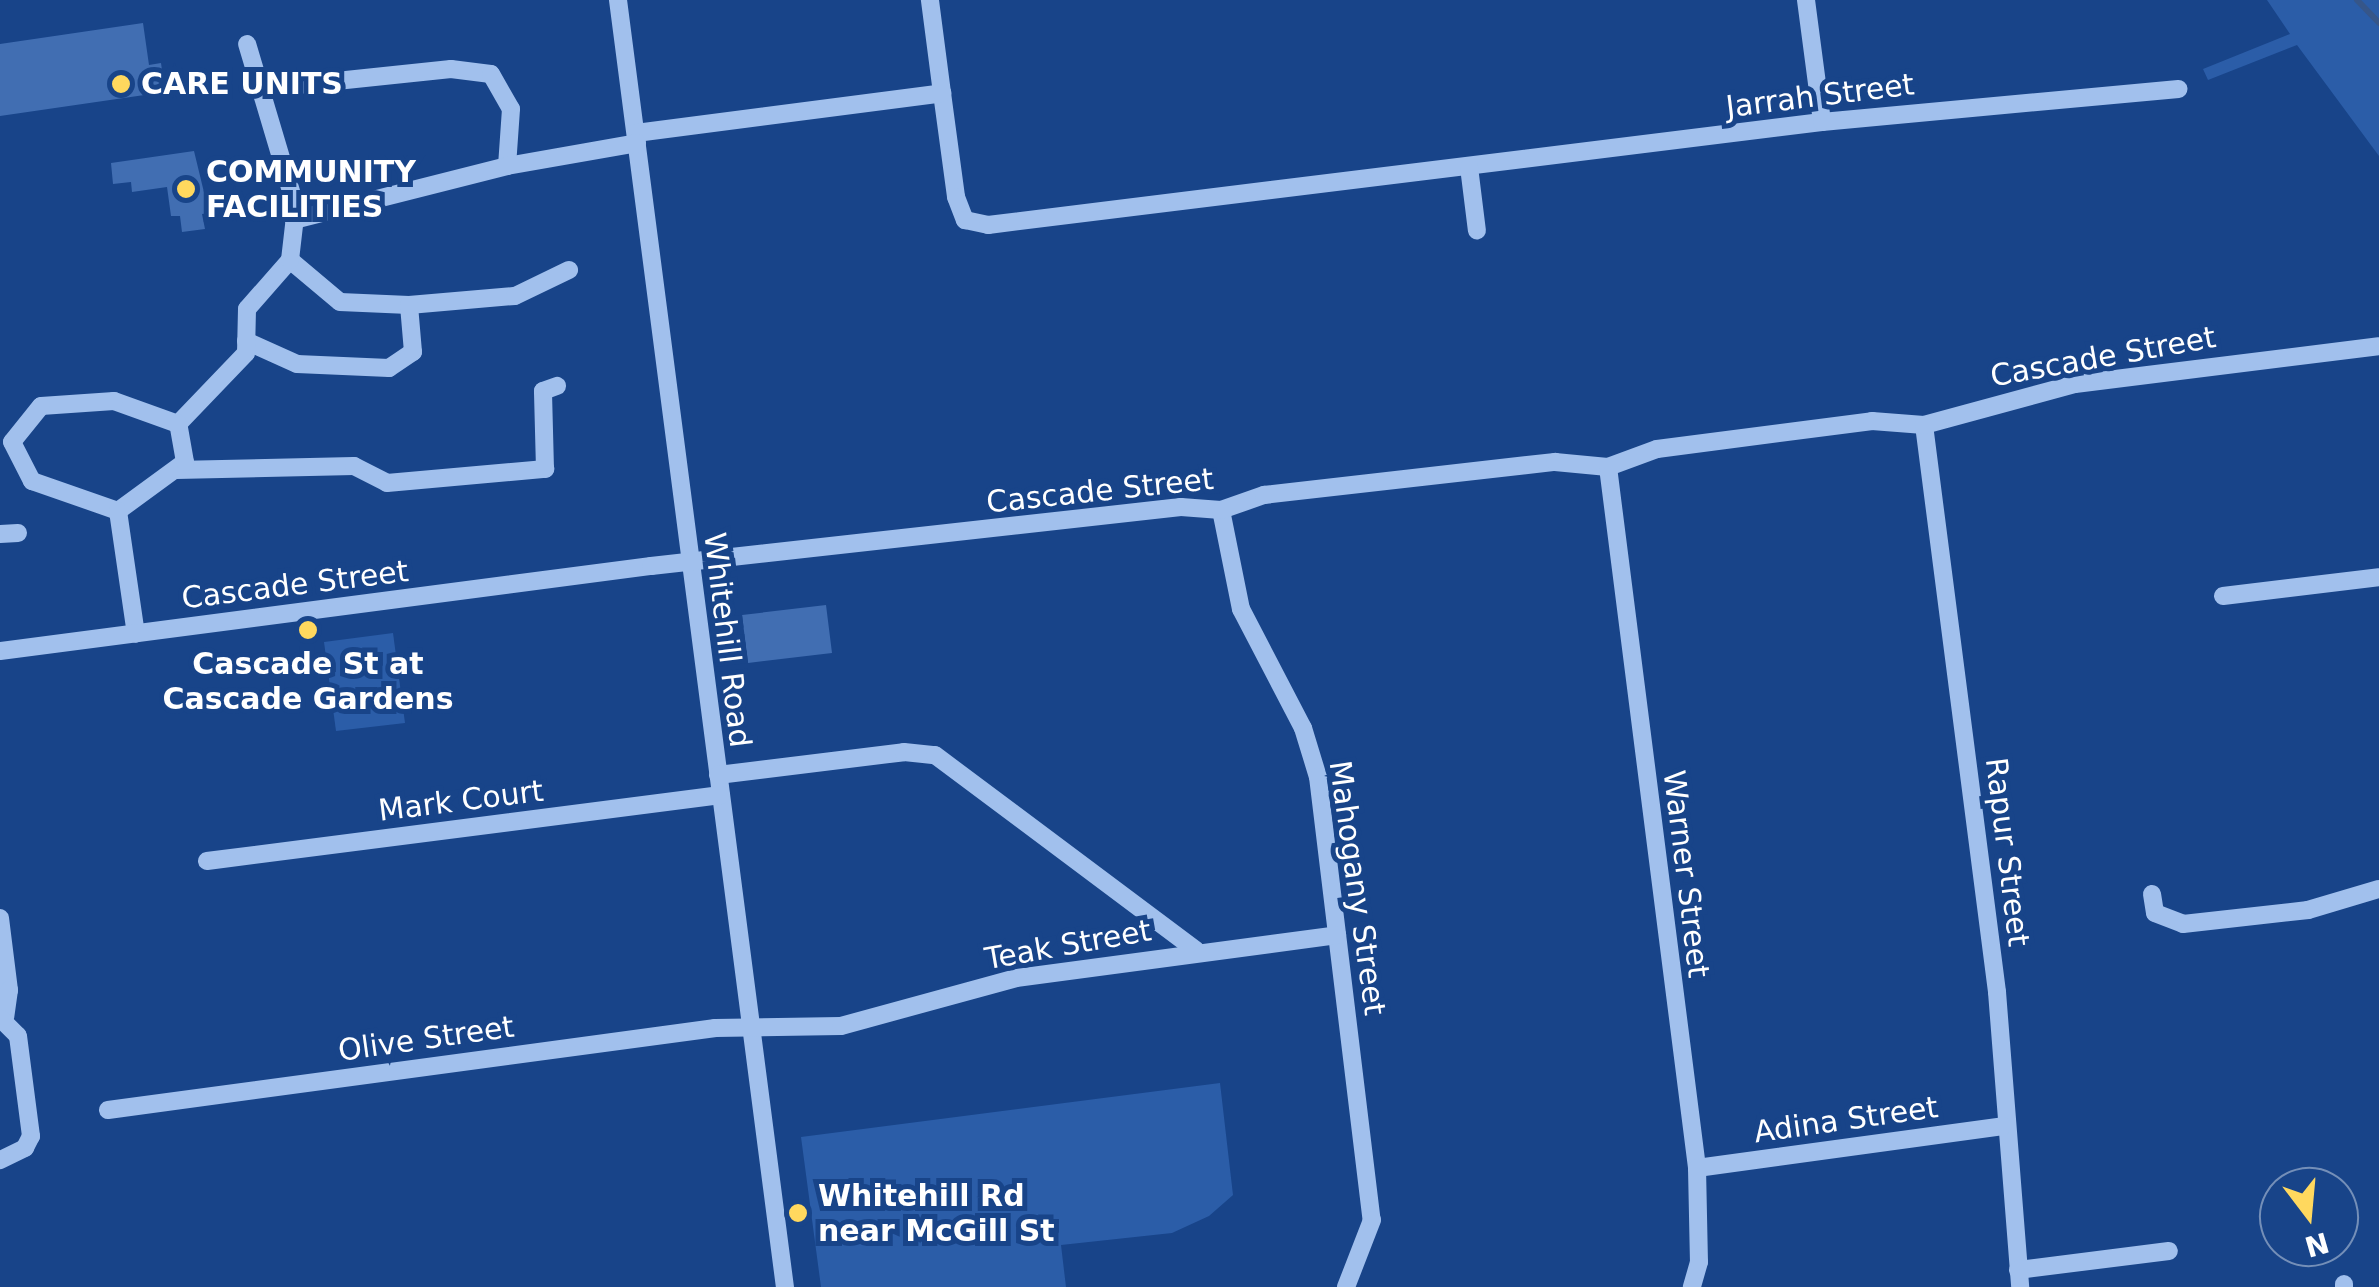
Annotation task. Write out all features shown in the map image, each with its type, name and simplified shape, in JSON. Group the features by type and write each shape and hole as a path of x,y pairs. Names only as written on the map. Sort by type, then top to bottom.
{"street":[{"name":"Whitehill Road","path":"618,0 785,1287"},
{"path":"294,220 636,138 942,93 930,0"},
{"path":"1806,0 1822,122"},
{"path":"178,424 246,354 247,309 290,260 294,220 247,44"},
{"path":"260,89 452,69 491,74 511,109 507,166"},
{"name":"Jarrah Street","path":"942,93 956,197 965,220 988,225 1822,122 2178,89"},
{"path":"1469,168 1477,231"},
{"path":"290,260 340,302 410,304 515,296 569,270"},
{"path":"246,341 297,364 388,368 413,352 410,304"},
{"name":"Cascade Street","path":"0,651 1180,507 1221,510 1264,495 1555,462 1608,468 1657,449 1872,421 1924,425 2075,384 2378,347"},
{"path":"176,470 354,466 387,483 545,469 544,391 557,386"},
{"path":"118,511 32,481 6,440 40,406 114,401 178,424"},
{"path":"118,511 185,462 178,424"},
{"name":"Rapur Street","path":"1924,425 1997,992 2002,1126 2019,1278"},
{"name":"Warner Street","path":"1608,468 1696,1168 1699,1262 1692,1287"},
{"name":"Mahogany Street","path":"1221,510 1240,609 1303,728 1318,778 1372,1220 1346,1287"},
{"path":"118,511 136,634"},
{"path":"2223,596 2379,577"},
{"path":"718,775 904,752 935,755 1196,950"},
{"name":"Mark Court","path":"207,861 721,795"},
{"path":"2152,894 2155,912 2183,924 2308,910 2379,888"},
{"path":"0,918 9,990 3,1017 18,1036 31,1136 25,1148 0,1160"},
{"name":"Teak Street","path":"752,1028 841,1026 1016,978 1196,950 1337,936"},
{"name":"Olive Street","path":"108,1110 715,1028 752,1028"},
{"name":"Adina Street","path":"1696,1168 2002,1126"},
{"path":"2019,1278 2169,1251"}],"shaded area":[{"path":"2267,0 2379,0 2379,156 2297,45 2208,80 2203,69 2290,34"},
{"path":"393,633 405,723 336,731 324,642"},
{"path":"1220,1083 1233,1195 1209,1216 1172,1233 1061,1245 1066,1287 821,1287 801,1137"}],"building":[{"path":"143,23 149,65 161,63 165,92 0,116 0,44"},
{"name":"COMMUNITY FACILITIES","path":"194,151 209,213 202,214 205,229 182,232 180,216 171,216 167,187 132,192 131,182 113,184 111,163"},
{"path":"826,605 832,653 748,663 742,615"}],"waterway":[{"path":"2357,0 2379,23"}],"place":[{"name":"CARE UNITS","path":"121,84"},
{"name":"COMMUNITY FACILITIES","path":"186,189"},
{"name":"Cascade St at Cascade Gardens","path":"308,630"},
{"name":"Whitehill Rd near McGill St","path":"798,1213"}]}
